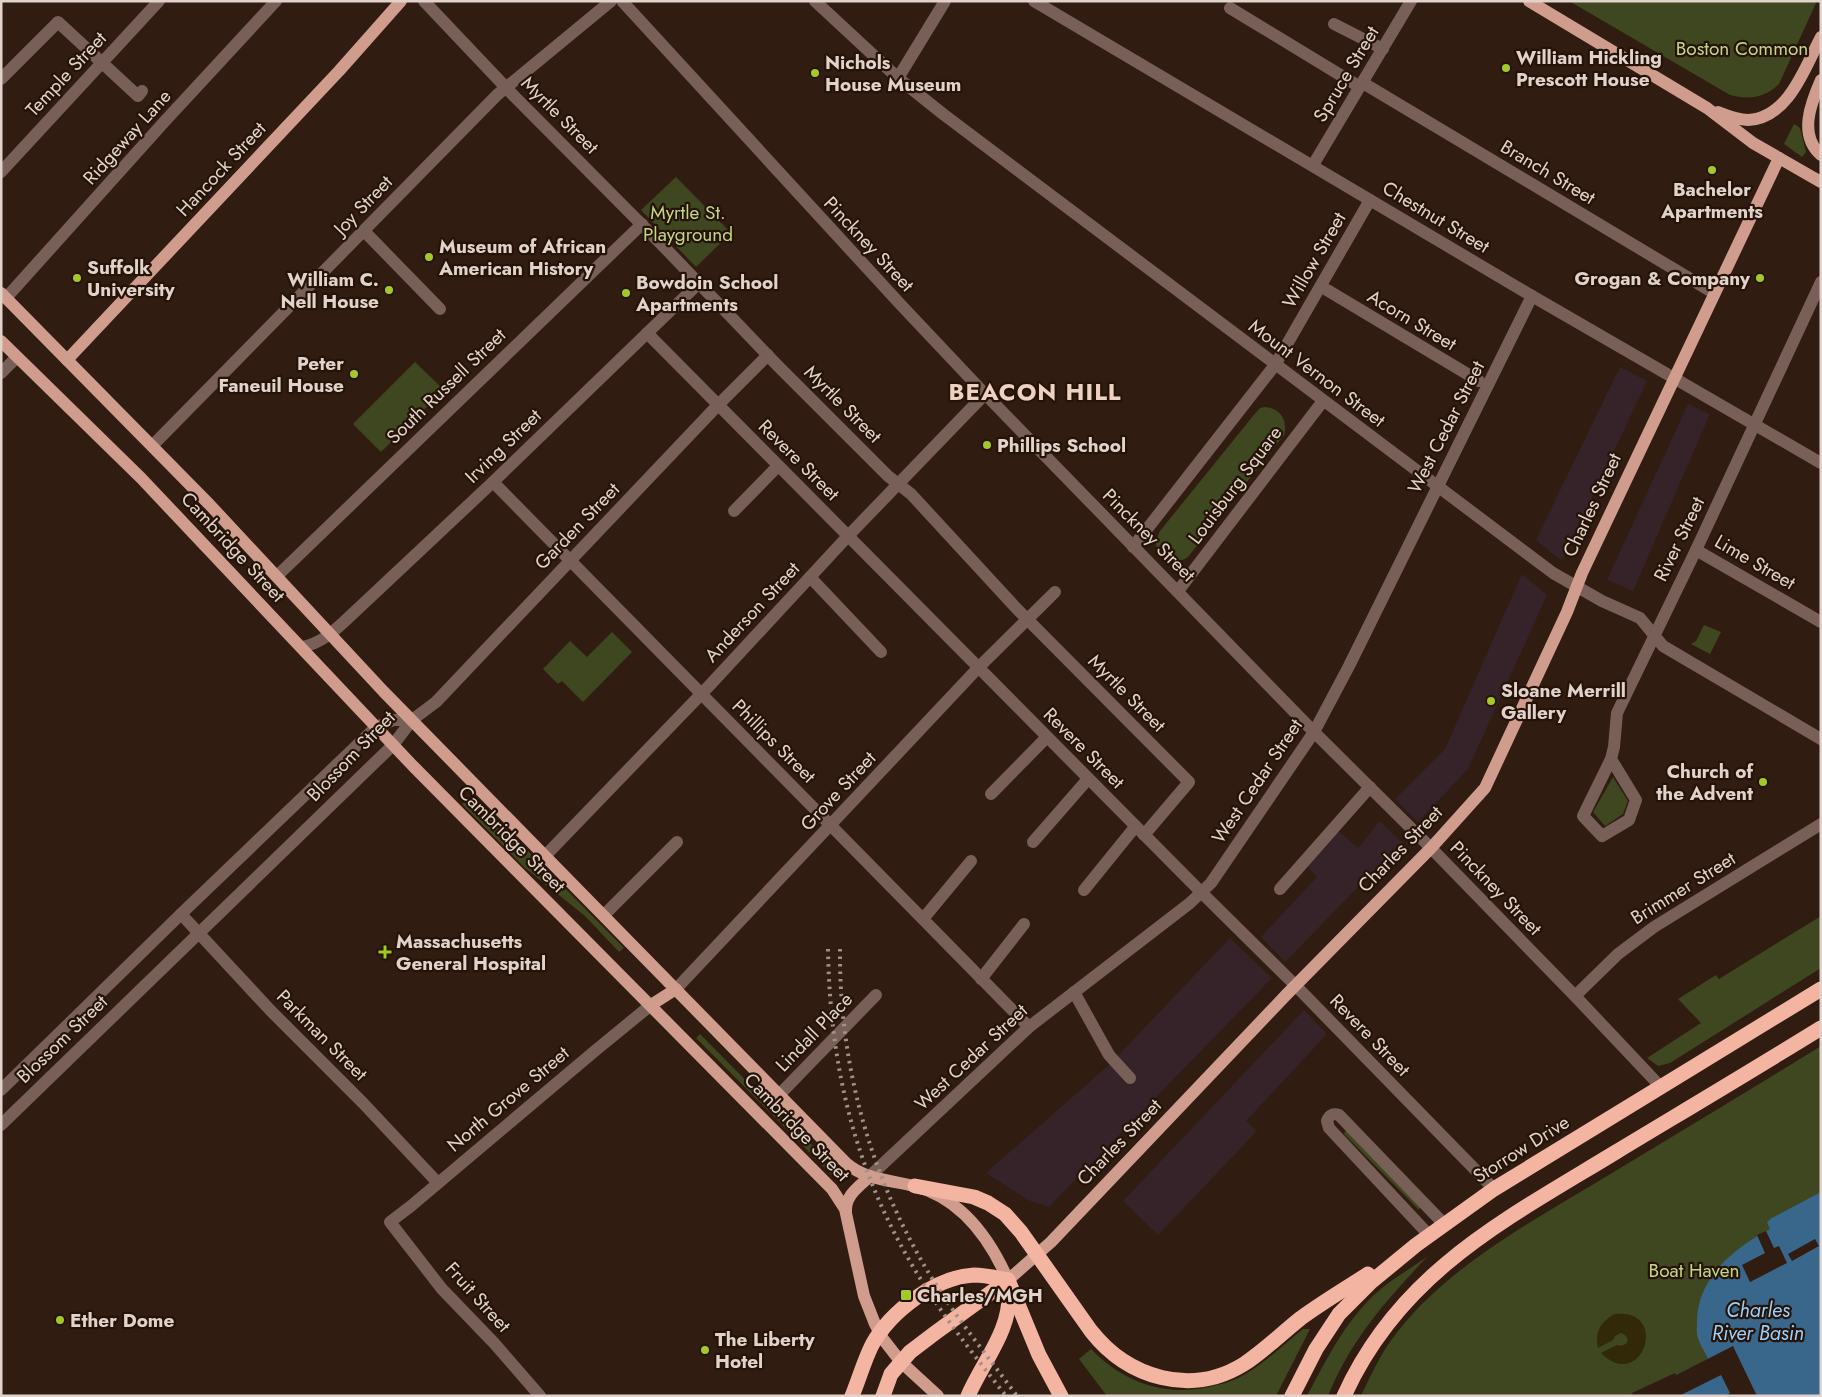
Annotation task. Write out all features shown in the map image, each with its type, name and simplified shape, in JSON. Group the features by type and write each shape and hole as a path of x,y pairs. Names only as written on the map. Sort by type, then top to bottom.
{"highway":[{"name":"Storrow Drive","path":"1292,1396 1316,1349 1339,1314 1371,1282 1416,1244 1494,1189 1821,989"},
{"path":"1344,1396 1368,1350 1391,1318 1424,1282 1462,1250 1518,1212 1821,1028"},
{"path":"915,1186 974,1197 995,1207 1014,1223 1091,1331 1111,1352 1127,1364 1169,1379 1188,1380 1216,1376 1243,1364 1320,1304 1416,1244"},
{"path":"852,1396 869,1351 880,1333 910,1302 941,1284 974,1275 1008,1280"},
{"path":"883,1396 889,1378 901,1362 935,1333 1008,1280"},
{"path":"968,1396 999,1338 1006,1319 1010,1300 1008,1280"},
{"path":"1008,1280 1039,1355 1061,1396"}],"main road":[{"name":"Hancock Street","path":"67,360 339,70 401,1"},
{"path":"1529,1 1707,108 1753,143 1821,182"},
{"path":"1707,108 1730,117 1748,120 1769,114 1779,108 1786,102 1821,37"},
{"path":"1821,80 1812,102 1808,122 1810,139 1816,151 1821,155"},
{"name":"Charles Street","path":"1008,1280 1038,1256 1295,985 1430,848 1485,788 1567,612 1576,588 1778,158"},
{"name":"Cambridge Street","path":"4,296 152,446 412,720 851,1168 870,1176 915,1186 937,1194 965,1216 989,1244 1008,1280"},
{"name":"Cambridge Street","path":"1,342 142,478 393,745 832,1189 843,1204 864,1296 880,1333 901,1362 938,1396"},
{"path":"651,1005 676,989"},
{"path":"846,1214 847,1200 870,1176"}],"street":[{"name":"Temple Street","path":"1,172 159,1"},
{"name":"Ridgeway Lane","path":"4,296 276,1"},
{"name":"Myrtle Street","path":"424,1 768,355 888,476 911,494 1028,619 1189,782 1140,831"},
{"name":"Joy Street","path":"152,446 506,87 611,1"},
{"name":"Pinckney Street","path":"622,1 900,305 985,394 1314,732 1575,996 1660,1086"},
{"name":"Mount Vernon Street","path":"815,1 898,78 943,114 1553,574 1576,588 1640,618 1663,646 1821,739"},
{"path":"898,78 945,1"},
{"name":"Chestnut Street","path":"1034,1 1532,296 1821,463"},
{"name":"Spruce Street","path":"1313,165 1411,1"},
{"name":"Branch Street","path":"1230,8 1714,293"},
{"path":"1,79 58,22 138,96 142,91"},
{"path":"1334,24 1383,48"},
{"name":"Willow Street","path":"1275,365 1370,200"},
{"name":"South Russell Street","path":"277,576 642,224"},
{"path":"364,231 440,309"},
{"name":"River Street","path":"1611,759 1636,800 1629,820 1602,836 1583,816 1611,759 1617,713 1696,550 1754,424 1818,298 1821,282"},
{"name":"Irving Street","path":"302,647 318,642 330,634 493,482 700,283"},
{"name":"Acorn Street","path":"1326,290 1479,381"},
{"name":"West Cedar Street","path":"870,1176 1029,1027 1190,903 1211,883 1314,732 1349,666 1532,296"},
{"name":"Revere Street","path":"647,333 1088,779 1295,985 1494,1189"},
{"name":"Garden Street","path":"412,720 436,702 718,405 768,355"},
{"path":"1,373 17,357"},
{"path":"1133,547 1275,365"},
{"name":"Anderson Street","path":"545,856 985,394"},
{"name":"Louisburg Square","path":"1178,592 1323,401"},
{"path":"734,511 778,466"},
{"name":"Phillips Street","path":"493,482 1029,1027"},
{"name":"Lime Street","path":"1696,550 1821,622"},
{"path":"810,577 881,652"},
{"name":"Grove Street","path":"676,989 978,668 1055,592"},
{"name":"Blossom Street","path":"1,1090 376,726 394,720 412,720"},
{"name":"Blossom Street","path":"1,1125 393,745 412,720"},
{"path":"990,794 1047,737"},
{"path":"1033,842 1088,779"},
{"path":"1280,889 1370,787"},
{"name":"Brimmer Street","path":"1575,996 1618,954 1654,927 1821,824"},
{"path":"1084,890 1140,831"},
{"path":"604,916 677,842"},
{"path":"923,919 971,861"},
{"name":"Parkman Street","path":"181,914 271,1011 363,1103 438,1183"},
{"path":"981,979 1024,924"},
{"path":"1074,992 1109,1055 1130,1078"},
{"name":"Lindall Place","path":"780,1095 876,995"},
{"name":"North Grove Street","path":"390,1222 651,1005"},
{"path":"1429,1235 1329,1128 1328,1117 1335,1114 1340,1115 1444,1224"},
{"name":"Fruit Street","path":"390,1222 442,1289 494,1343 540,1396"}],"shaded area":[{"path":"1620,367 1647,381 1562,561 1536,540"},
{"path":"1688,404 1710,414 1633,591 1607,580"},
{"path":"1522,574 1547,595 1468,769 1418,822 1395,799 1445,749"},
{"path":"1380,821 1402,842 1285,962 1261,937 1317,877 1303,862 1334,827 1358,848"},
{"path":"1230,938 1272,978 1049,1207 1028,1200 986,1173 1110,1064"},
{"path":"1304,1010 1327,1034 1246,1121 1257,1131 1158,1235 1123,1201"}],"green space":[{"name":"Boston Common","path":"1569,1 1817,1 1779,84 1762,95 1743,97 1730,95"},
{"path":"1794,124 1800,128 1806,152 1802,157 1784,144"},
{"name":"Myrtle St. Playground","path":"676,177 731,233 696,267 641,210"},
{"path":"415,362 444,390 381,452 353,424"},
{"path":"1265,407 1279,412 1282,416 1285,424 1284,435 1188,557 1178,561 1163,558 1157,550 1156,544 1160,531 1253,416 1260,408"},
{"path":"1704,625 1721,632 1710,654 1691,644 1696,641"},
{"path":"612,632 632,652 583,702 562,681 558,684 543,669 570,641 587,657"},
{"path":"1613,777 1628,801 1623,814 1605,826 1593,812"},
{"path":"467,799 527,850 624,948 619,952 585,916 525,868 462,804"},
{"path":"1821,916 1821,968 1670,1063 1658,1066 1647,1058 1701,1023 1678,999 1716,975 1719,979"},
{"path":"700,1034 783,1118 802,1134 839,1175 836,1179 696,1038"},
{"name":"Boat Haven","path":"1821,1046 1821,1396 1361,1396 1392,1339 1414,1312 1467,1265 1526,1225"},
{"path":"1346,1130 1420,1207 1419,1210 1344,1134"},
{"path":"1427,1257 1384,1305 1359,1338 1337,1375 1328,1396 1307,1396 1339,1338 1358,1312 1382,1288"},
{"path":"1303,1329 1310,1329 1276,1396 1107,1396 1079,1359 1091,1349 1103,1361 1145,1384 1160,1388 1192,1390 1222,1384 1242,1376 1266,1360"}],"sand":[{"path":"1615,1314 1632,1316 1642,1323 1646,1335 1644,1347 1638,1357 1628,1363 1616,1363 1601,1353 1617,1345 1626,1344 1628,1340 1621,1333 1598,1348 1597,1337 1602,1324"}],"water":[{"name":"Charles River Basin","path":"1821,1192 1821,1396 1633,1396 1708,1359 1699,1341 1697,1328 1699,1306 1703,1292 1711,1278 1720,1266 1743,1245 1770,1229 1767,1222 1770,1219"}],"pier":[{"path":"1766,1231 1774,1248 1779,1246 1787,1263 1750,1282 1742,1265 1765,1253 1757,1235"},
{"path":"1815,1239 1819,1246 1792,1261 1788,1254"},
{"path":"1733,1346 1757,1396 1725,1396 1730,1393 1721,1375 1679,1396 1631,1396 1632,1393 1675,1373 1676,1375"}],"railway":[{"path":"828,949 830,995 842,1083 852,1125 865,1166 882,1207 902,1247 925,1286 954,1328 1006,1396"},
{"path":"840,949 841,993 845,1036 853,1079 863,1121 892,1203 911,1242 933,1280 963,1324 1017,1396"}],"place":[{"name":"William Hickling Prescott House","path":"1506,68"},
{"name":"Nichols House Museum","path":"815,73"},
{"name":"Bachelor Apartments","path":"1712,170"},
{"name":"Museum of African American History","path":"429,257"},
{"name":"Suffolk University","path":"77,278"},
{"name":"Grogan & Company","path":"1760,278"},
{"name":"William C. Nell House","path":"389,290"},
{"name":"Bowdoin School Apartments","path":"626,293"},
{"name":"Peter Faneuil House","path":"354,374"},
{"name":"Phillips School","path":"987,445"},
{"name":"Sloane Merrill Gallery","path":"1491,701"},
{"name":"Church of the Advent","path":"1763,782"},
{"name":"Massachusetts General Hospital","path":"385,952"},
{"name":"Charles/MGH","path":"906,1295"},
{"name":"Ether Dome","path":"60,1320"},
{"name":"The Liberty Hotel","path":"705,1350"}],"district":[{"name":"BEACON HILL","path":"1035,391"}]}
